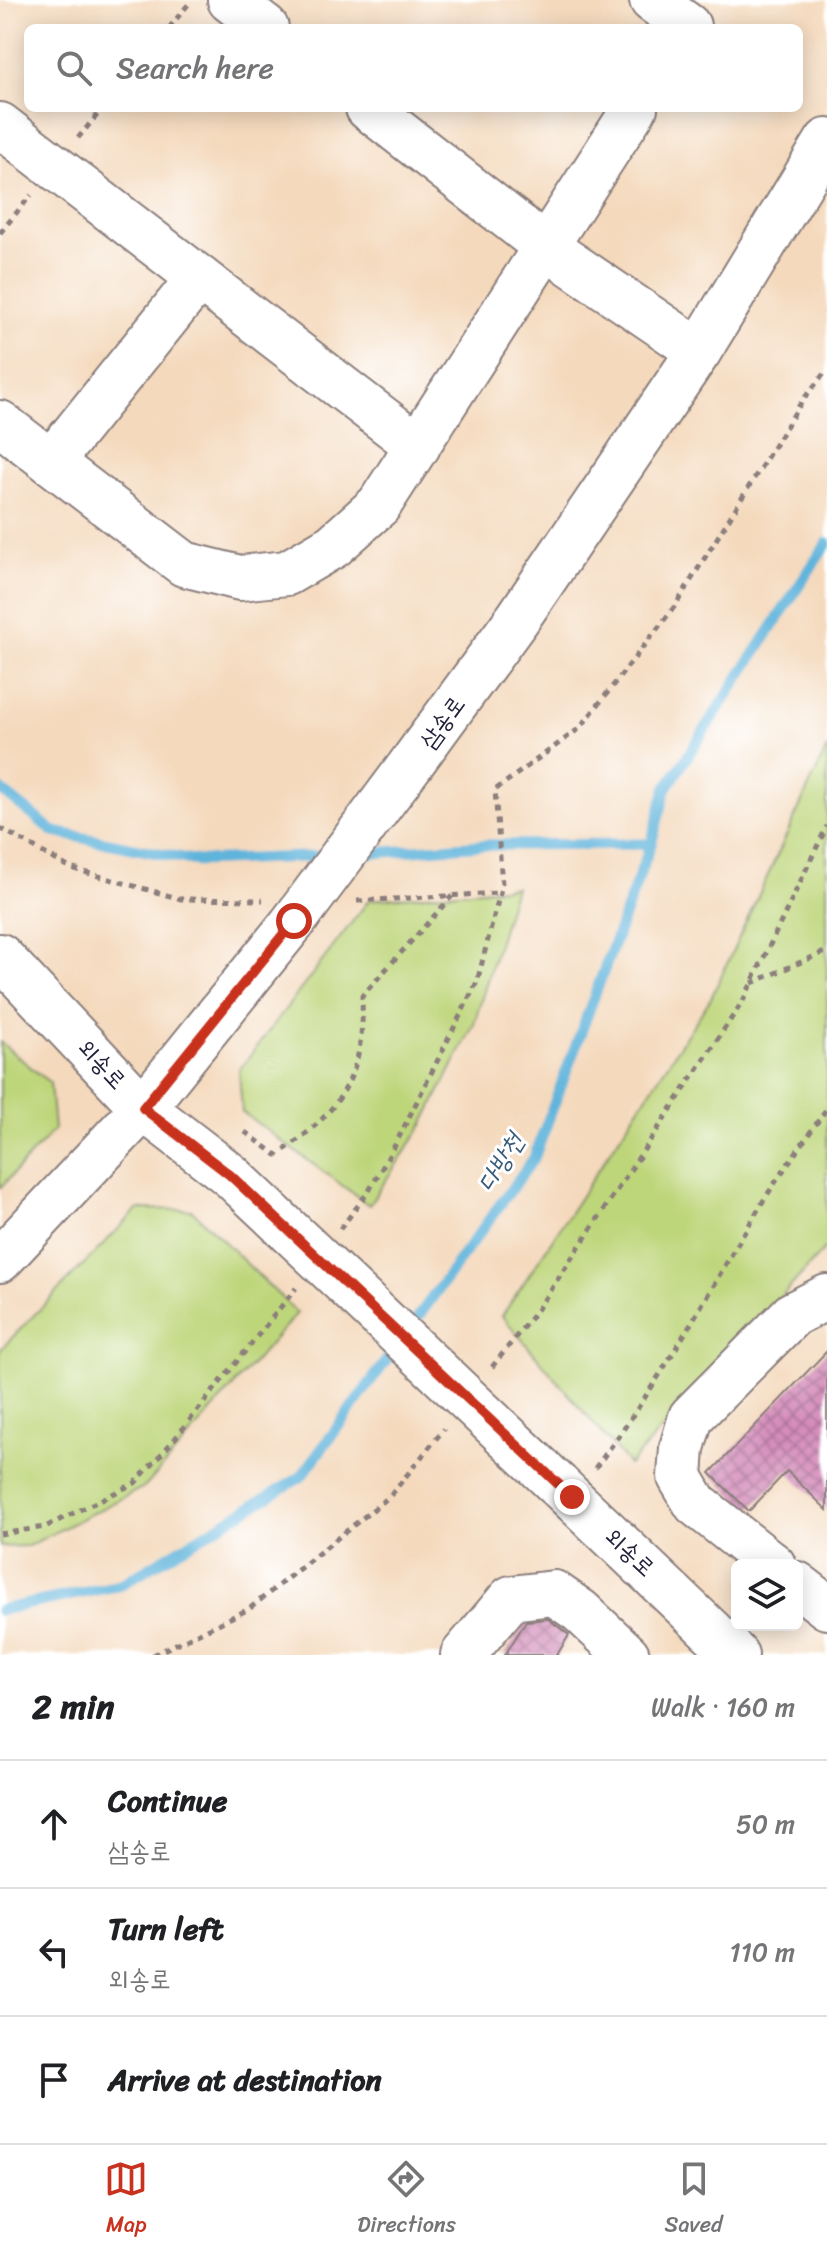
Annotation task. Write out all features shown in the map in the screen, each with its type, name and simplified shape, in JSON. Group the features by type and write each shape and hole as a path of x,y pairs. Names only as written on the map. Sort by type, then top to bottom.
{"street":[{"path":"230,0 261,24"},
{"path":"652,0 693,18"},
{"path":"373,112 546,247 699,351"},
{"path":"0,423 184,564 240,578 287,573 333,546 379,505 632,112"},
{"path":"0,125 418,446"},
{"name":"삼송로","path":"0,1260 143,1108 285,910 411,764 518,618 699,351 827,141"},
{"path":"51,462 199,278"},
{"name":"외송로","path":"0,956 143,1108 219,1166 736,1655"},
{"path":"765,1559 696,1504 680,1477 682,1448 691,1417 793,1314 827,1297"},
{"path":"803,1589 827,1607"},
{"path":"463,1655 511,1598 554,1593 580,1611 627,1655"}],"path":[{"path":"172,24 192,0"},
{"path":"502,885 495,790 580,728 675,606 802,401 827,370"},
{"path":"488,1372 537,1310 752,983 827,826"},
{"path":"0,828 70,868 181,899 285,910"},
{"path":"355,901 499,893"},
{"path":"219,1166 233,1124 277,1155 299,1140 349,1089 363,1033 362,996 452,895"},
{"path":"752,983 827,951"},
{"path":"565,1491 632,1419 688,1332 753,1217 827,1108"},
{"path":"153,1655 249,1609 390,1496 449,1422"}],"green space":[{"path":"827,748 827,1246 629,1465 502,1316 711,998"},
{"path":"515,887 474,1024 423,1125 369,1205 242,1112 239,1070 369,900"},
{"path":"0,1042 50,1083 54,1130 0,1188"},
{"path":"138,1209 192,1210 297,1313 146,1486 28,1546 0,1547 0,1350"}],"building":[{"path":"827,1351 827,1510 787,1471 749,1511 710,1473"},
{"path":"548,1619 569,1635 557,1655 505,1655 526,1621"}],"waterway":[{"name":"다방천","path":"407,1332 534,1158 651,844 666,789 827,543"},
{"path":"0,789 54,832 197,861 329,856"},
{"path":"358,854 483,845 651,844"},
{"name":"다방천","path":"0,1610 120,1585 301,1477 397,1346"}],"route":[{"path":"294,921 143,1108 230,1175 572,1497"}]}
